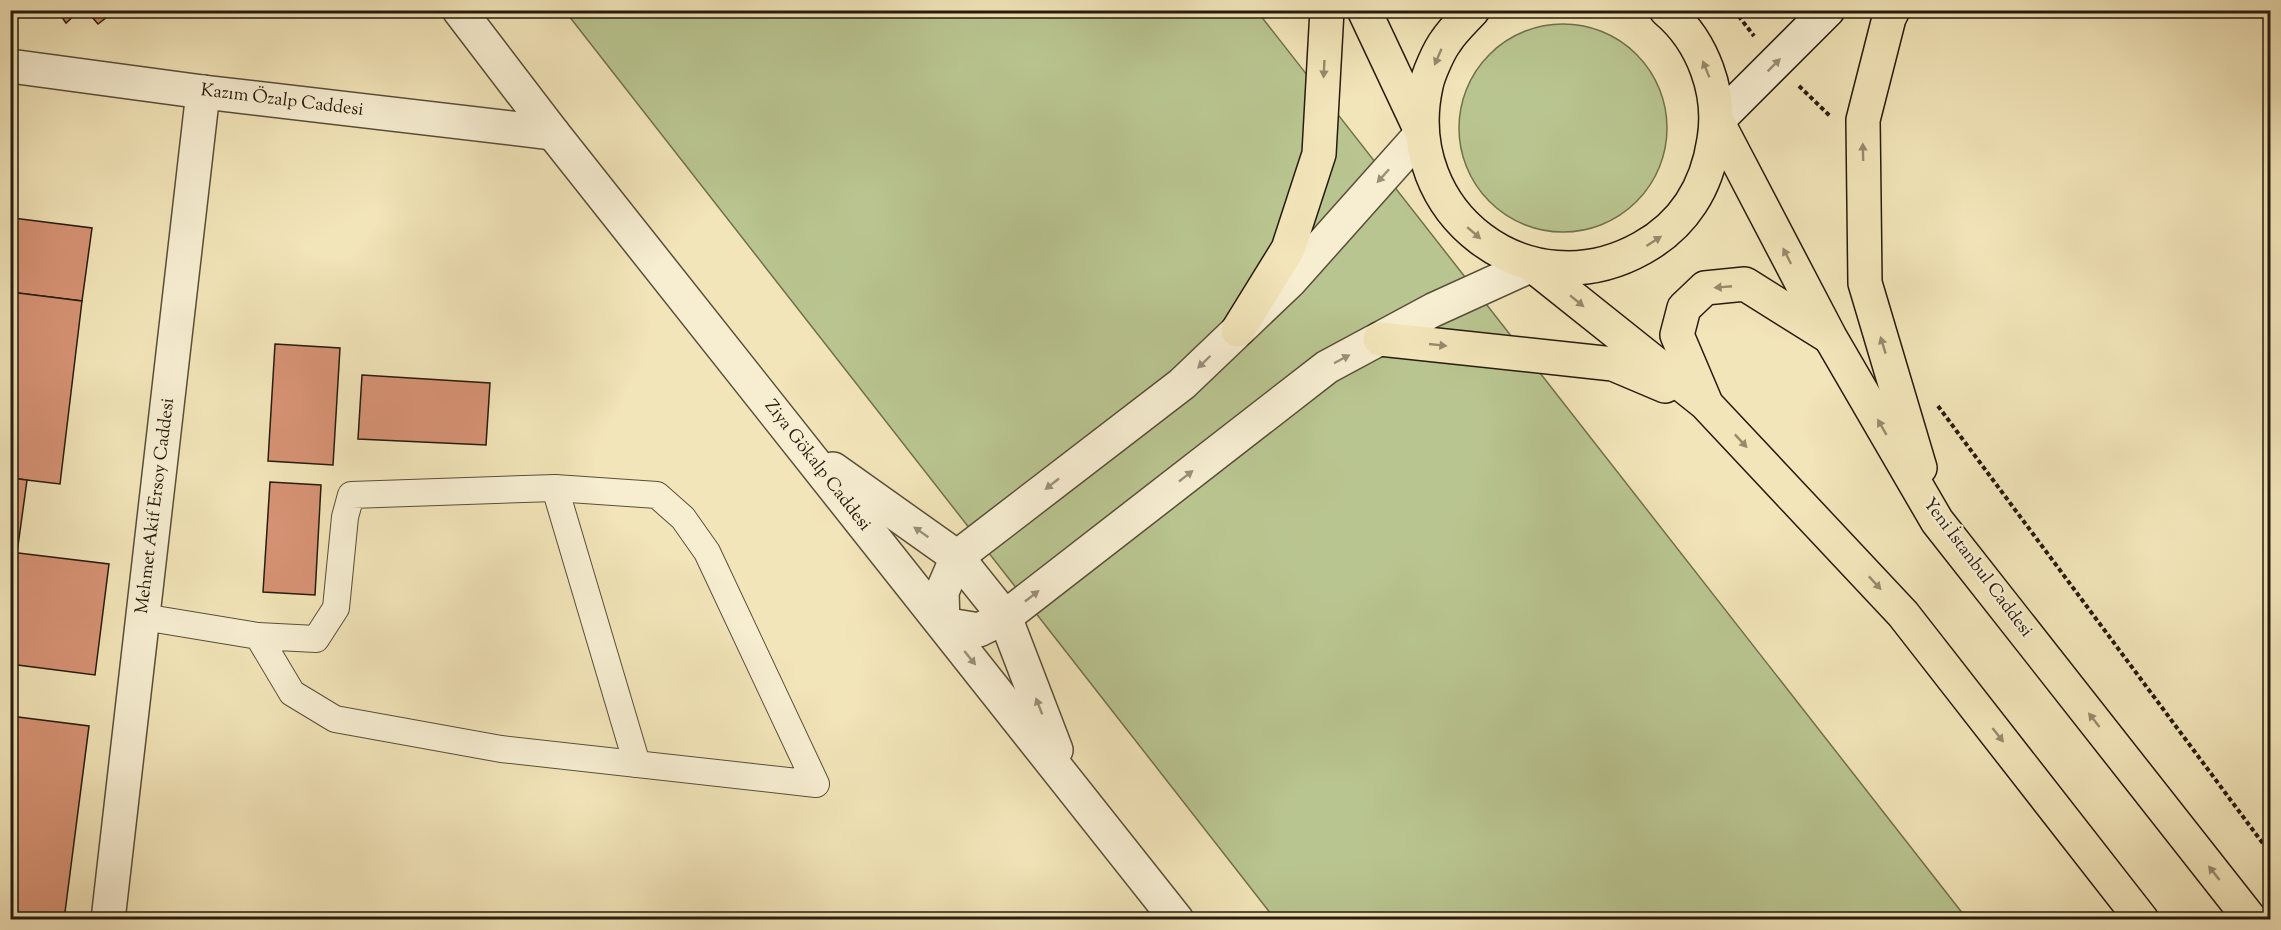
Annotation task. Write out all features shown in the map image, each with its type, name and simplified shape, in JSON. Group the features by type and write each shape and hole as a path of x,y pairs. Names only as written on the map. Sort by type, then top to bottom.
{"highway":[{"path":"1238,330 1288,249 1319,154 1327,10"},
{"path":"1364,10 1422,133 1432,177 1455,217 1490,247 1532,265 1705,403 1904,614 2142,920"},
{"path":"1422,133 1426,85 1445,41 1473,10"},
{"path":"1532,265 1577,269 1621,260 1660,238 1691,206 1711,165 1717,121 1712,84 1698,49 1676,19 1666,10"},
{"path":"1893,10 1863,120 1865,283 1936,521"},
{"name":"Yeni İstanbul Caddesi","path":"1717,121 1830,337 1936,521 2251,920"},
{"path":"1705,403 1677,335 1684,308 1705,288 1745,285 1830,337"},
{"path":"1380,339 1613,364 1705,403"}],"street":[{"name":"Ziya Gökalp Caddesi","path":"459,10 1177,920"},
{"path":"1717,121 1828,10"},
{"name":"Kazım Özalp Caddesi","path":"10,66 203,92 554,133"},
{"name":"Mehmet Akif Ersoy Caddesi","path":"108,920 203,92"},
{"path":"1422,133 1290,281 1182,384 957,557 942,592 943,624 979,630 1005,617 1327,367 1433,310 1532,265"},
{"path":"803,448 957,557 1005,617 1067,780"},
{"path":"143,617 258,636 316,639 336,608 345,517 351,495 555,488 657,495 683,518 707,552 816,784 501,749 335,719 291,693 258,636"},
{"path":"555,488 637,764"}],"path":[{"path":"1734,10 1808,95 1863,147"},
{"path":"1938,406 2271,853"}],"green space":[{"path":"565,11 1257,11 1967,919 1275,919"},
{"path":"1553,24 1573,24 1593,28 1612,36 1637,54 1659,88 1667,118 1663,158 1659,168 1637,202 1612,220 1593,228 1573,232 1553,232 1533,228 1514,220 1489,202 1471,177 1463,158 1459,138 1459,118 1463,98 1471,79 1489,54 1514,36 1533,28"}],"building":[{"path":"57,10 80,10 66,23"},
{"path":"86,10 116,10 98,24"},
{"path":"13,218 92,228 82,301 10,292 10,235"},
{"path":"10,292 82,301 60,484 10,478"},
{"path":"275,344 340,348 333,465 268,461"},
{"path":"362,375 490,383 486,445 358,439"},
{"path":"10,478 27,480 17,553 10,552"},
{"path":"270,482 321,485 315,595 263,592"},
{"path":"10,552 109,564 95,675 10,664"},
{"path":"10,716 89,726 64,920 10,920"}]}
